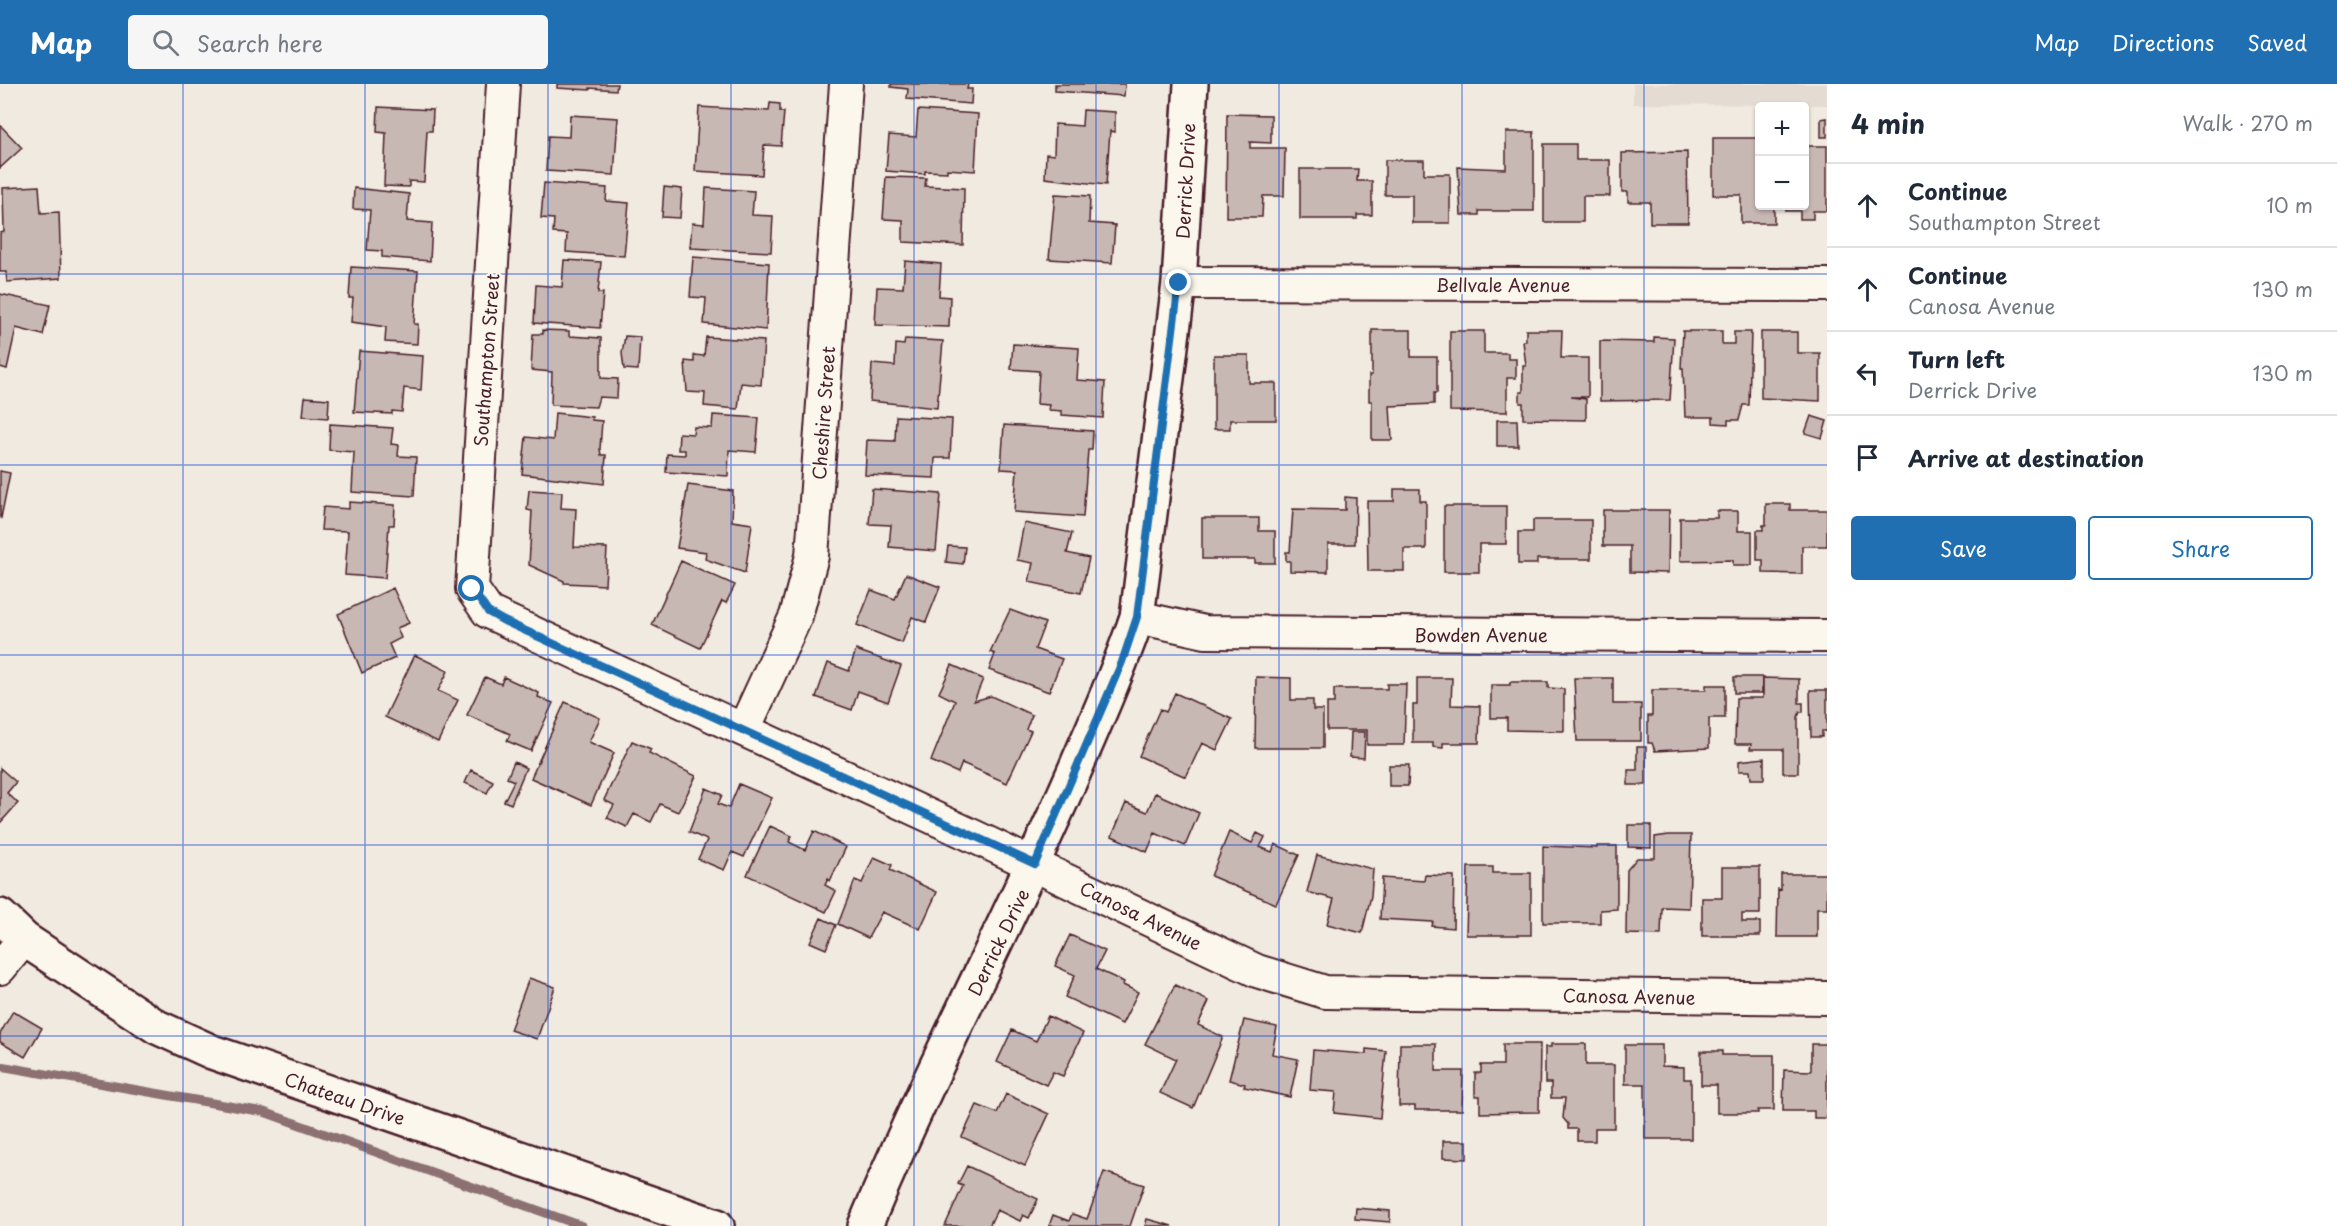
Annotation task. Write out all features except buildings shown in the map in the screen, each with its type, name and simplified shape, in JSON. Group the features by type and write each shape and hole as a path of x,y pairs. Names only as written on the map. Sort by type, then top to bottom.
{"street":[{"name":"Southampton Street","path":"503,84 472,589 488,612 504,621"},
{"name":"Cheshire Street","path":"744,729 796,616 812,556 846,84"},
{"name":"Derrick Drive","path":"865,1226 889,1170 1035,864 1122,662 1137,617 1179,283 1191,84"},
{"name":"Bellvale Avenue","path":"1179,283 1827,285"},
{"name":"Bowden Avenue","path":"1137,617 1205,632 1827,636"},
{"name":"Canosa Avenue","path":"504,621 1035,864 1257,971 1325,992 1827,998"},
{"name":"Chateau Drive","path":"0,916 24,939 157,1027 212,1052 717,1226"},
{"path":"0,968 24,939"}],"shaded area":[{"path":"1633,84 1827,84 1827,105 1809,105 1809,102 1755,102 1755,105 1633,104"}],"waterway":[{"path":"0,1066 264,1112 582,1226"}],"route":[{"path":"472,589 488,612 504,621 1035,864 1122,662 1137,617 1179,283"}]}
